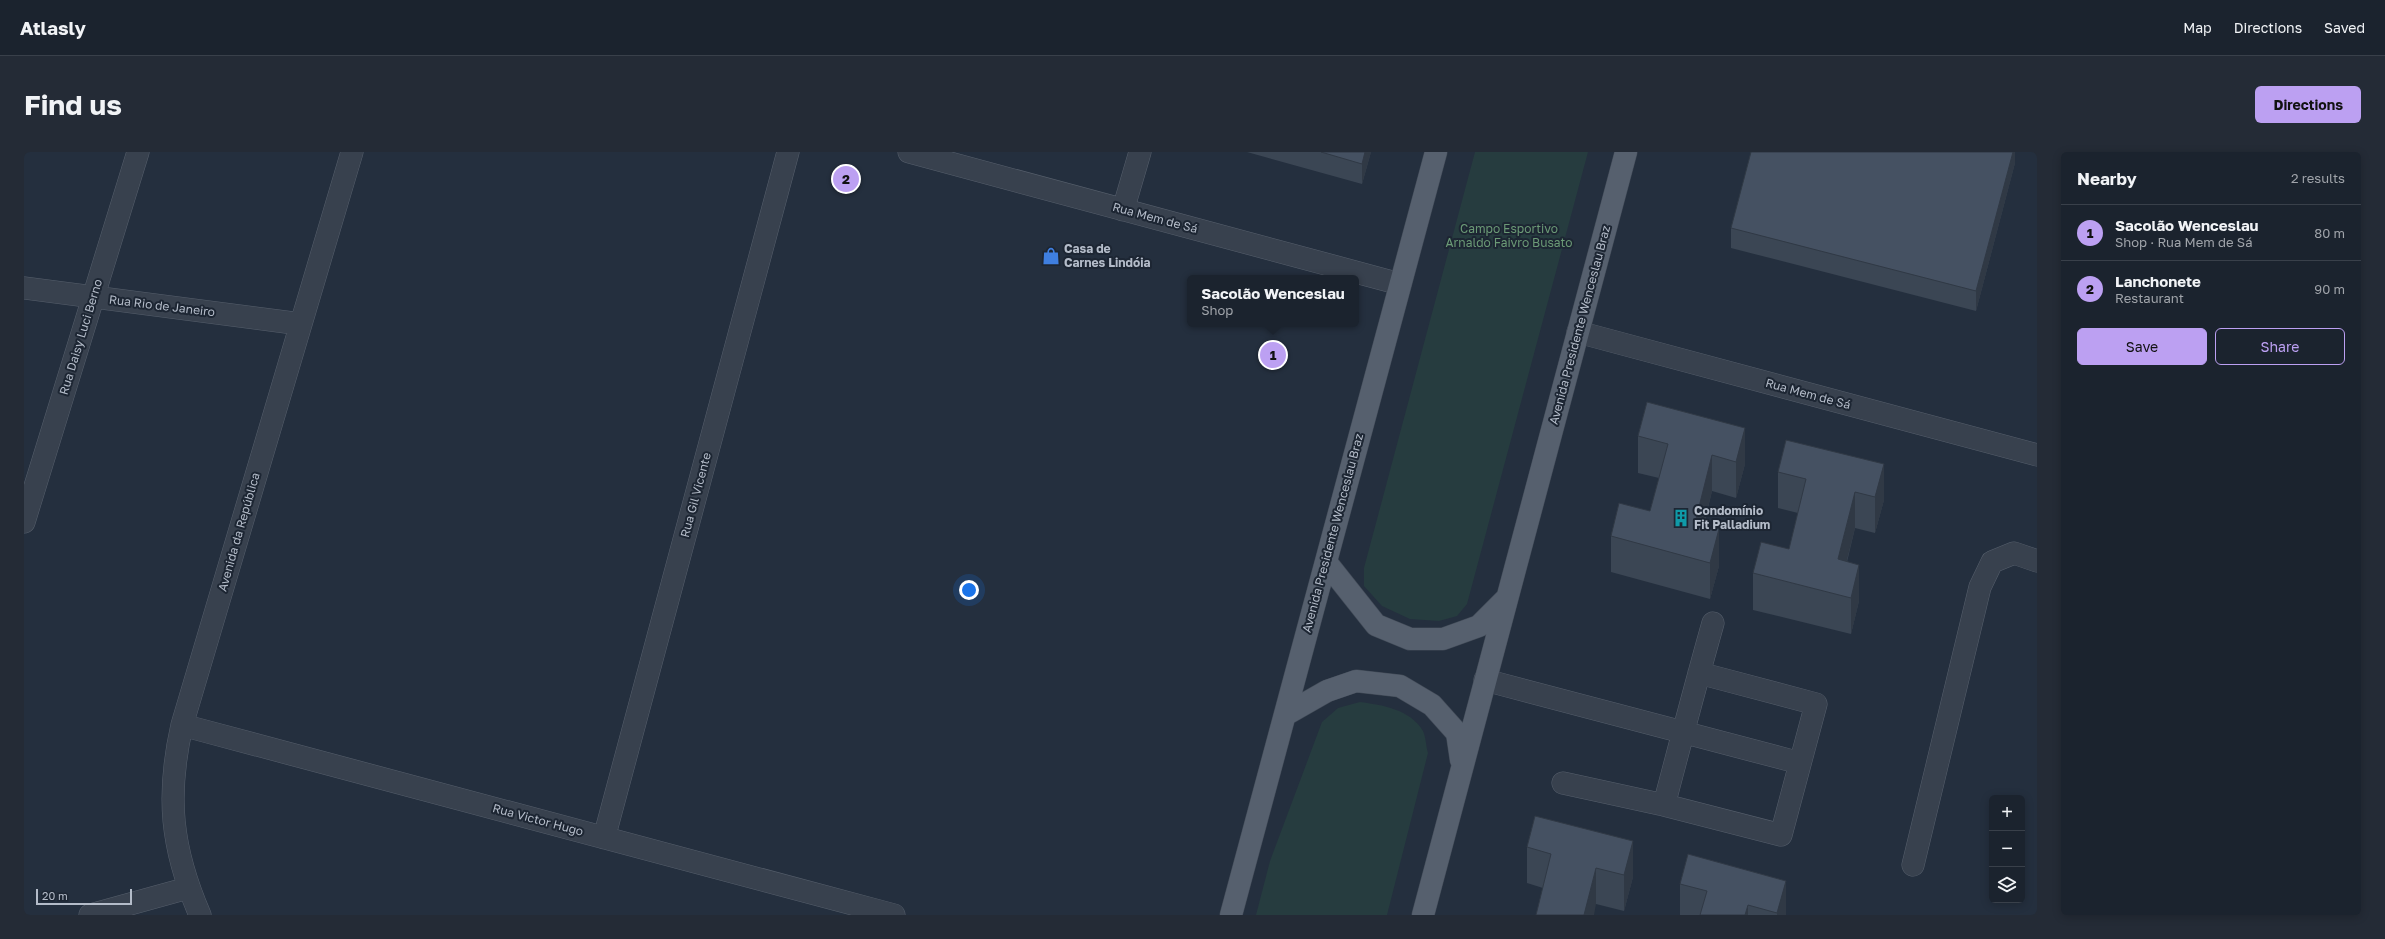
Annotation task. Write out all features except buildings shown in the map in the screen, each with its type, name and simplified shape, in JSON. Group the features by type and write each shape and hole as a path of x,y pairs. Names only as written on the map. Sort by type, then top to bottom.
{"main road":[{"name":"Avenida Presidente Wenceslau Braz","path":"1232,915 1436,152"},
{"name":"Avenida Presidente Wenceslau Braz","path":"1423,915 1626,152"},
{"path":"1326,562 1376,625 1410,639 1443,639 1479,626 1508,598"},
{"path":"1285,715 1327,691 1356,681 1400,686 1432,705 1457,733 1462,767"}],"street":[{"name":"Rua Daisy Luci Berno","path":"24,522 138,152"},
{"name":"Avenida da República","path":"200,915 188,888 176,844 172,800 174,760 182,725 352,152"},
{"name":"Rua Gil Vicente","path":"604,838 788,152"},
{"name":"Rua Mem de Sá","path":"909,152 1400,284"},
{"path":"1123,210 1140,152"},
{"name":"Rua Rio de Janeiro","path":"24,288 301,324"},
{"name":"Rua Mem de Sá","path":"1578,332 2037,455"},
{"path":"1913,865 1980,587 1992,562 2014,553 2037,561"},
{"path":"1664,805 1713,623"},
{"path":"1563,783 1664,805 1781,835 1816,704 1699,673"},
{"path":"1485,680 1800,763"},
{"name":"Rua Victor Hugo","path":"182,725 604,838 825,906 894,915"},
{"path":"90,915 188,888"}],"green space":[{"name":"Campo Esportivo Arnaldo Faivro Busato","path":"1475,152 1588,152 1467,604 1457,616 1439,621 1410,619 1382,606 1364,586 1364,568"},
{"path":"1360,702 1395,709 1411,718 1423,731 1428,753 1387,915 1256,915 1270,861 1322,722 1338,708"}],"place":[{"name":"Lanchonete","path":"846,179"},
{"name":"Casa de Carnes Lindóia","path":"1051,256"},
{"name":"Sacolão Wenceslau","path":"1273,355"},
{"name":"Condomínio Fit Palladium","path":"1681,518"}]}
